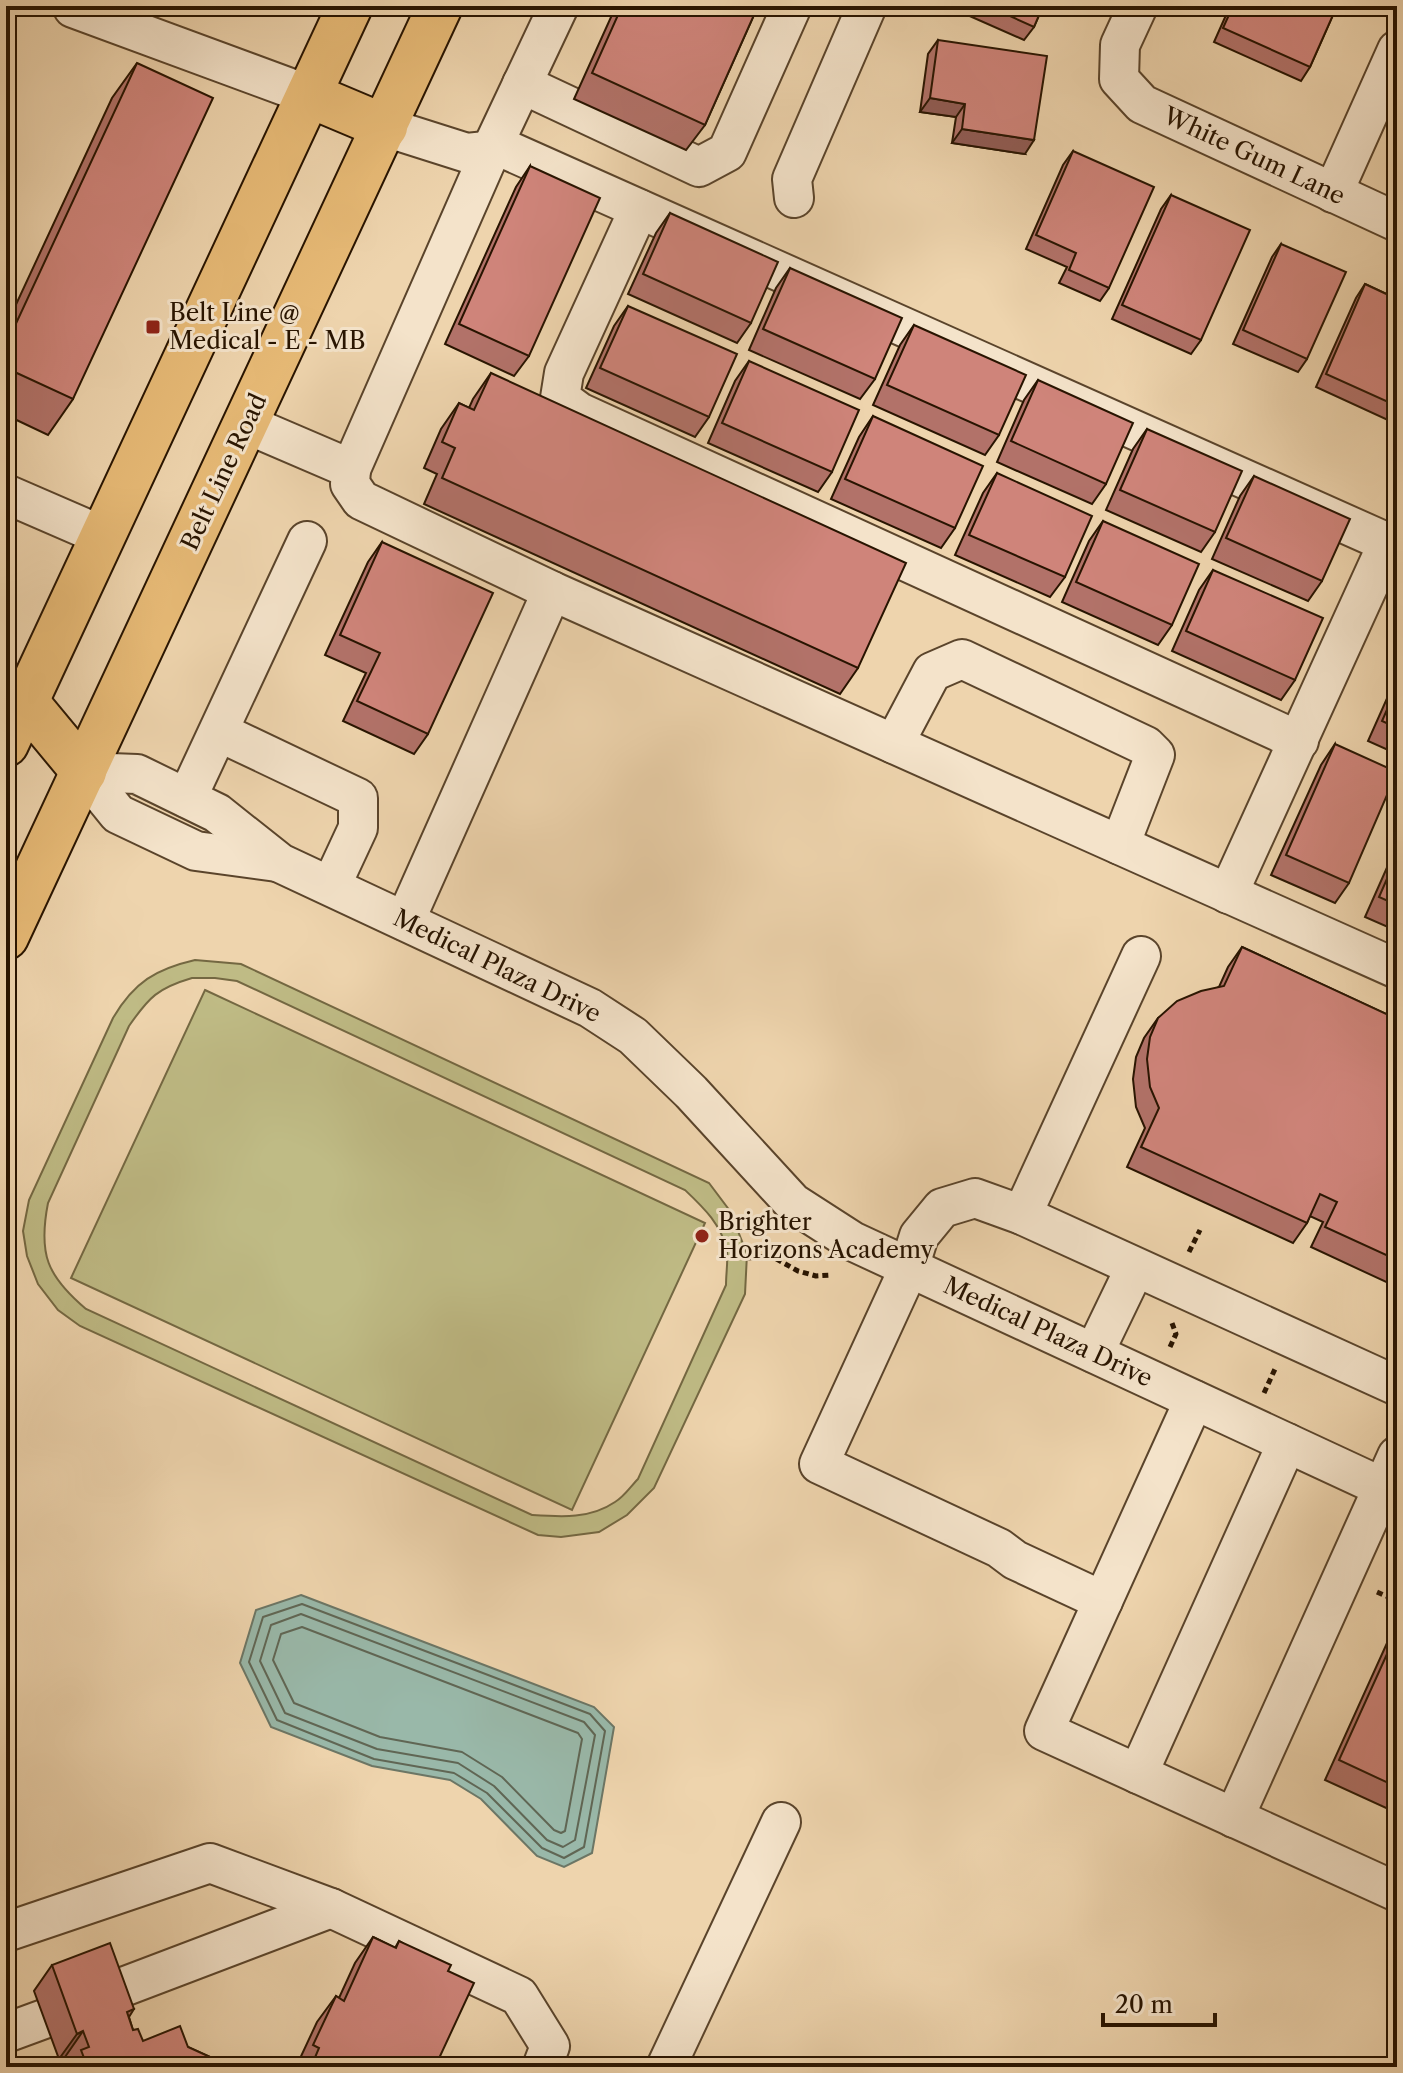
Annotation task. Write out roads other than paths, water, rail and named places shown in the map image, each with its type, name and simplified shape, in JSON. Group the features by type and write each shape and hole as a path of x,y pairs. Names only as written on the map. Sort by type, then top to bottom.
{"main road":[{"path":"6,744 16,697 103,536 350,6"},
{"name":"Belt Line Road","path":"6,937 440,6"},
{"path":"309,95 385,127"},
{"path":"16,697 84,772"}],"street":[{"path":"559,6 491,150 351,469 350,484 361,500 552,591 1397,969"},
{"path":"522,84 699,167 727,152 792,6"},
{"path":"794,198 792,179 867,6"},
{"name":"White Gum Lane","path":"1138,6 1120,45 1119,79 1142,104 1397,222"},
{"path":"73,8 309,95"},
{"path":"1333,193 1397,50"},
{"path":"385,127 467,153 505,149 1393,545 1228,894"},
{"path":"639,209 564,373 560,398 579,412 1299,741"},
{"path":"246,424 351,469"},
{"path":"6,494 103,536"},
{"path":"187,798 307,541"},
{"path":"405,921 552,591"},
{"path":"894,744 932,672 962,659 1146,746 1155,755 1120,845"},
{"path":"219,732 358,798 358,828 331,886"},
{"name":"Medical Plaza Drive","path":"84,772 137,774 217,813 280,863 590,1008 633,1036 691,1092 793,1203 852,1241 1287,1443 1392,1479"},
{"name":"Medical Plaza Drive","path":"84,772 118,814 196,851 280,863"},
{"path":"1022,1215 1141,956"},
{"path":"1103,1601 1015,1560 999,1548 819,1464 909,1268 919,1236 942,1208 975,1198 1022,1215 1397,1386"},
{"path":"1094,1353 1135,1268"},
{"path":"1194,1400 1044,1731 1397,1892"},
{"path":"1138,1774 1287,1443"},
{"path":"1234,1818 1392,1479"},
{"path":"666,2067 781,1822"},
{"path":"6,1932 210,1863 331,1908 519,1996 550,2046 542,2067"},
{"path":"102,1995 331,1908"},
{"path":"6,2033 44,2019"}],"water":[{"path":"301,1595 594,1707 614,1727 592,1853 564,1867 537,1856 481,1799 450,1780 372,1766 271,1727 240,1663 256,1610"}],"place":[{"name":"Belt Line @ Medical - E - MB","path":"153,327"},
{"name":"Brighter Horizons Academy","path":"702,1236"}]}
